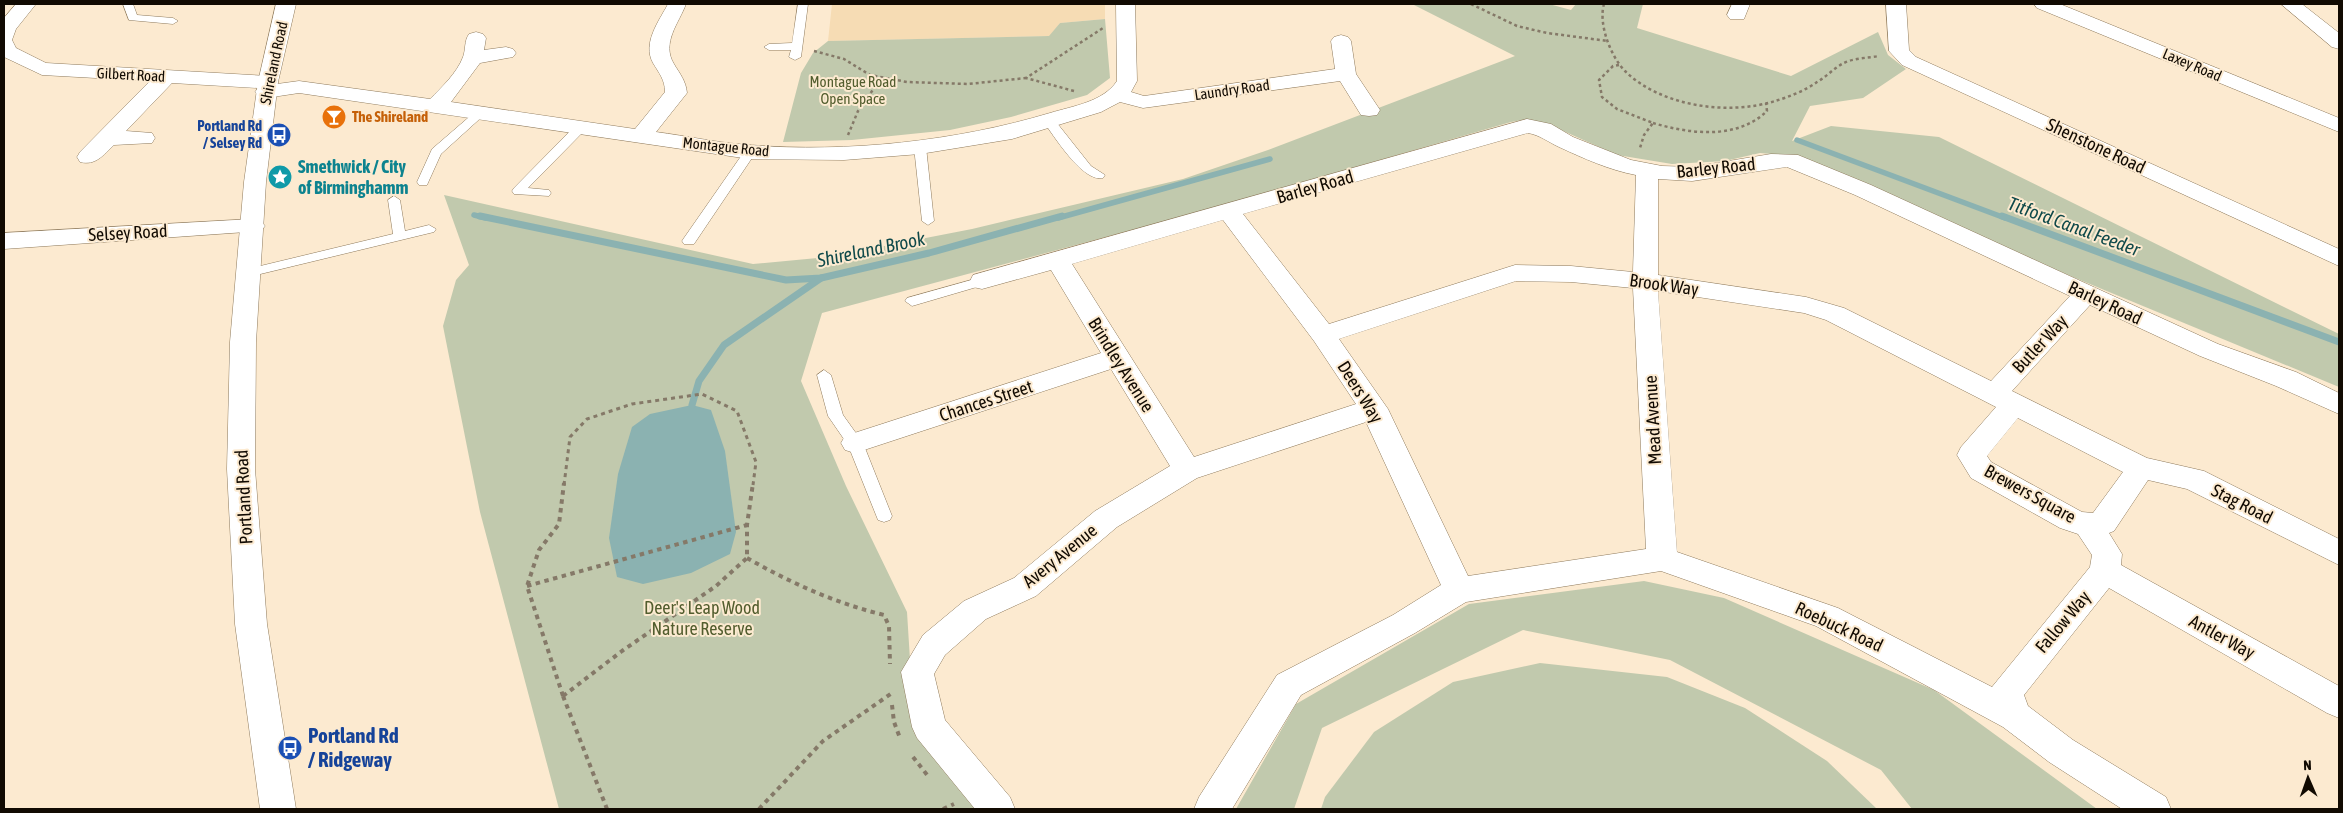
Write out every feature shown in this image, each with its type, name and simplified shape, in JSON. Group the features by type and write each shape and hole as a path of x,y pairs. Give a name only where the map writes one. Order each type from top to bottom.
{"street":[{"path":"4,38 6,28 26,4"},
{"name":"Shireland Road","path":"255,182 267,87 286,4"},
{"path":"641,136 676,94 675,81 662,62 659,46 677,4"},
{"path":"1896,4 1899,51"},
{"name":"Laxey Road","path":"2044,4 2339,126"},
{"path":"2290,4 2339,43"},
{"path":"1113,98 1127,81 1127,7"},
{"path":"1341,41 1346,74 1369,110"},
{"name":"Gilbert Road","path":"4,43 13,64 42,69 166,77 267,87"},
{"path":"435,106 451,90 475,48 506,54"},
{"name":"Shenstone Road","path":"1899,51 1917,64 2339,258"},
{"name":"Laundry Road","path":"1113,98 1143,102 1346,74"},
{"path":"88,158 166,77"},
{"name":"Montague Road","path":"267,87 299,87 750,152 844,152 920,147 1004,134 1049,121 1113,98"},
{"name":"Barley Road","path":"982,281 1526,126 1543,129 1564,142 1625,166 1647,170 1692,174 1733,170 1771,161 1790,160 1863,190 2208,350 2286,379 2339,404"},
{"path":"108,138 144,138"},
{"name":"Mead Avenue","path":"1647,170 1645,282 1662,559"},
{"name":"Portland Road","path":"255,182 243,342 241,469 251,624 278,809"},
{"name":"Deers Way","path":"1229,212 1323,335 1374,409 1459,590"},
{"name":"Selsey Road","path":"4,240 253,226"},
{"name":"Brindley Avenue","path":"1057,260 1116,358 1188,470"},
{"name":"Brook Way","path":"1323,335 1515,274 1571,274 1645,282 1806,305 1835,314 2005,398"},
{"name":"Butler Way","path":"2005,398 2086,294"},
{"name":"Chances Street","path":"855,443 1116,358"},
{"path":"2005,398 2141,468"},
{"name":"Brewers Square","path":"2005,398 1971,455 1981,470 2071,520 2089,526 2102,523 2141,468"},
{"name":"Avery Avenue","path":"997,809 929,727 917,672 934,645 976,610 1026,587 1106,519 1188,470 1374,409"},
{"name":"Stag Road","path":"2141,468 2194,479 2339,553"},
{"path":"2089,526 2107,554 2105,571"},
{"name":"Roebuck Road","path":"1459,590 1662,559 1827,617 2014,716 2061,751 2154,809"},
{"name":"Antler Way","path":"2105,571 2339,703"},
{"name":"Fallow Way","path":"2014,716 2006,692 2105,571"},
{"path":"1212,809 1289,685 1404,624 1459,590"}],"lane":[{"path":"128,4 133,18 173,21"},
{"path":"769,47 796,51 803,4"},
{"path":"423,182 436,152 480,113"},
{"path":"1049,121 1087,169 1099,175"},
{"path":"545,194 518,191 581,127"},
{"path":"920,147 928,221"},
{"path":"689,241 750,152"},
{"path":"394,200 400,236"},
{"path":"248,273 429,230"},
{"path":"912,302 982,281"},
{"path":"824,375 836,416 855,443 884,516"}],"path":[{"path":"1471,4 1518,26 1547,33 1608,41"},
{"path":"1604,4 1602,10 1608,41 1619,65 1635,81 1656,92 1678,100 1723,108 1742,108 1776,101 1816,83 1843,64 1899,51"},
{"path":"1026,78 1071,50 1127,7"},
{"path":"796,51 845,59 857,70 910,82 974,84 1026,78 1113,98"},
{"path":"1619,65 1613,66 1599,80 1602,97 1618,109 1673,129 1711,132 1730,131 1762,118 1767,111 1766,103"},
{"path":"850,129 852,119 858,109 882,77"},
{"path":"1647,170 1644,162 1637,160 1644,135 1653,123"},
{"path":"563,696 622,651 716,586 747,558 747,525 756,462 737,411 702,394 632,404 587,419 570,437 559,524 539,550 527,586 563,696 606,809"},
{"path":"527,586 747,525"},
{"path":"747,558 798,587 842,603 884,615 889,626 890,670"},
{"path":"891,685 894,722 902,740"},
{"path":"759,809 823,741 892,693"},
{"path":"911,754 920,768 934,782"},
{"path":"948,796 955,803"}],"shaded area":[{"path":"832,4 1105,4 1105,19 1060,23 1050,36 828,41"}],"green space":[{"name":"Deer's Leap Wood Nature Reserve","path":"1412,4 1549,4 1571,10 1576,4 1643,4 1637,28 1791,76 1878,32 1888,55 1906,69 1863,98 1810,106 1792,141 1831,126 1939,137 2339,334 2339,387 2068,275 1795,156 1760,153 1725,161 1672,164 1617,155 1561,130 1527,119 1511,122 1218,207 822,313 801,381 846,486 907,612 913,708 960,786 988,809 559,809 480,512 443,326 456,280 469,265 444,195 753,264 828,257 972,229 1183,179 1268,150 1515,56"},
{"name":"Montague Road Open Space","path":"1105,19 1110,78 1087,95 1011,117 950,130 852,140 783,142 801,73 813,53 828,41 1049,36 1060,23"},
{"path":"1644,581 1724,598 1934,690 2097,809 1912,809 1881,770 1670,660 1523,630 1322,728 1294,809 1236,809 1296,704 1469,604"},
{"path":"1540,663 1667,677 1745,708 1827,761 1877,809 1321,809 1325,797 1374,732 1453,682"}],"water":[{"path":"692,405 711,410 725,451 736,532 730,554 691,573 643,584 617,577 609,538 618,474 632,427 650,414"}],"waterway":[{"name":"Titford Canal Feeder","path":"1797,140 2005,218"},
{"name":"Shireland Brook","path":"1058,218 1270,159"},
{"name":"Shireland Brook","path":"474,215 486,218"},
{"name":"Shireland Brook","path":"480,216 786,280 821,278"},
{"name":"Shireland Brook","path":"821,278 929,253 1062,216"},
{"name":"Titford Canal Feeder","path":"2002,216 2339,342"},
{"path":"692,405 699,381 724,345 821,278"}],"place":[{"name":"The Shireland","path":"334,117"},
{"name":"Portland Rd / Selsey Rd","path":"279,135"},
{"name":"Smethwick / City of Birminghamm","path":"280,177"},
{"name":"Portland Rd / Ridgeway","path":"290,748"}]}
